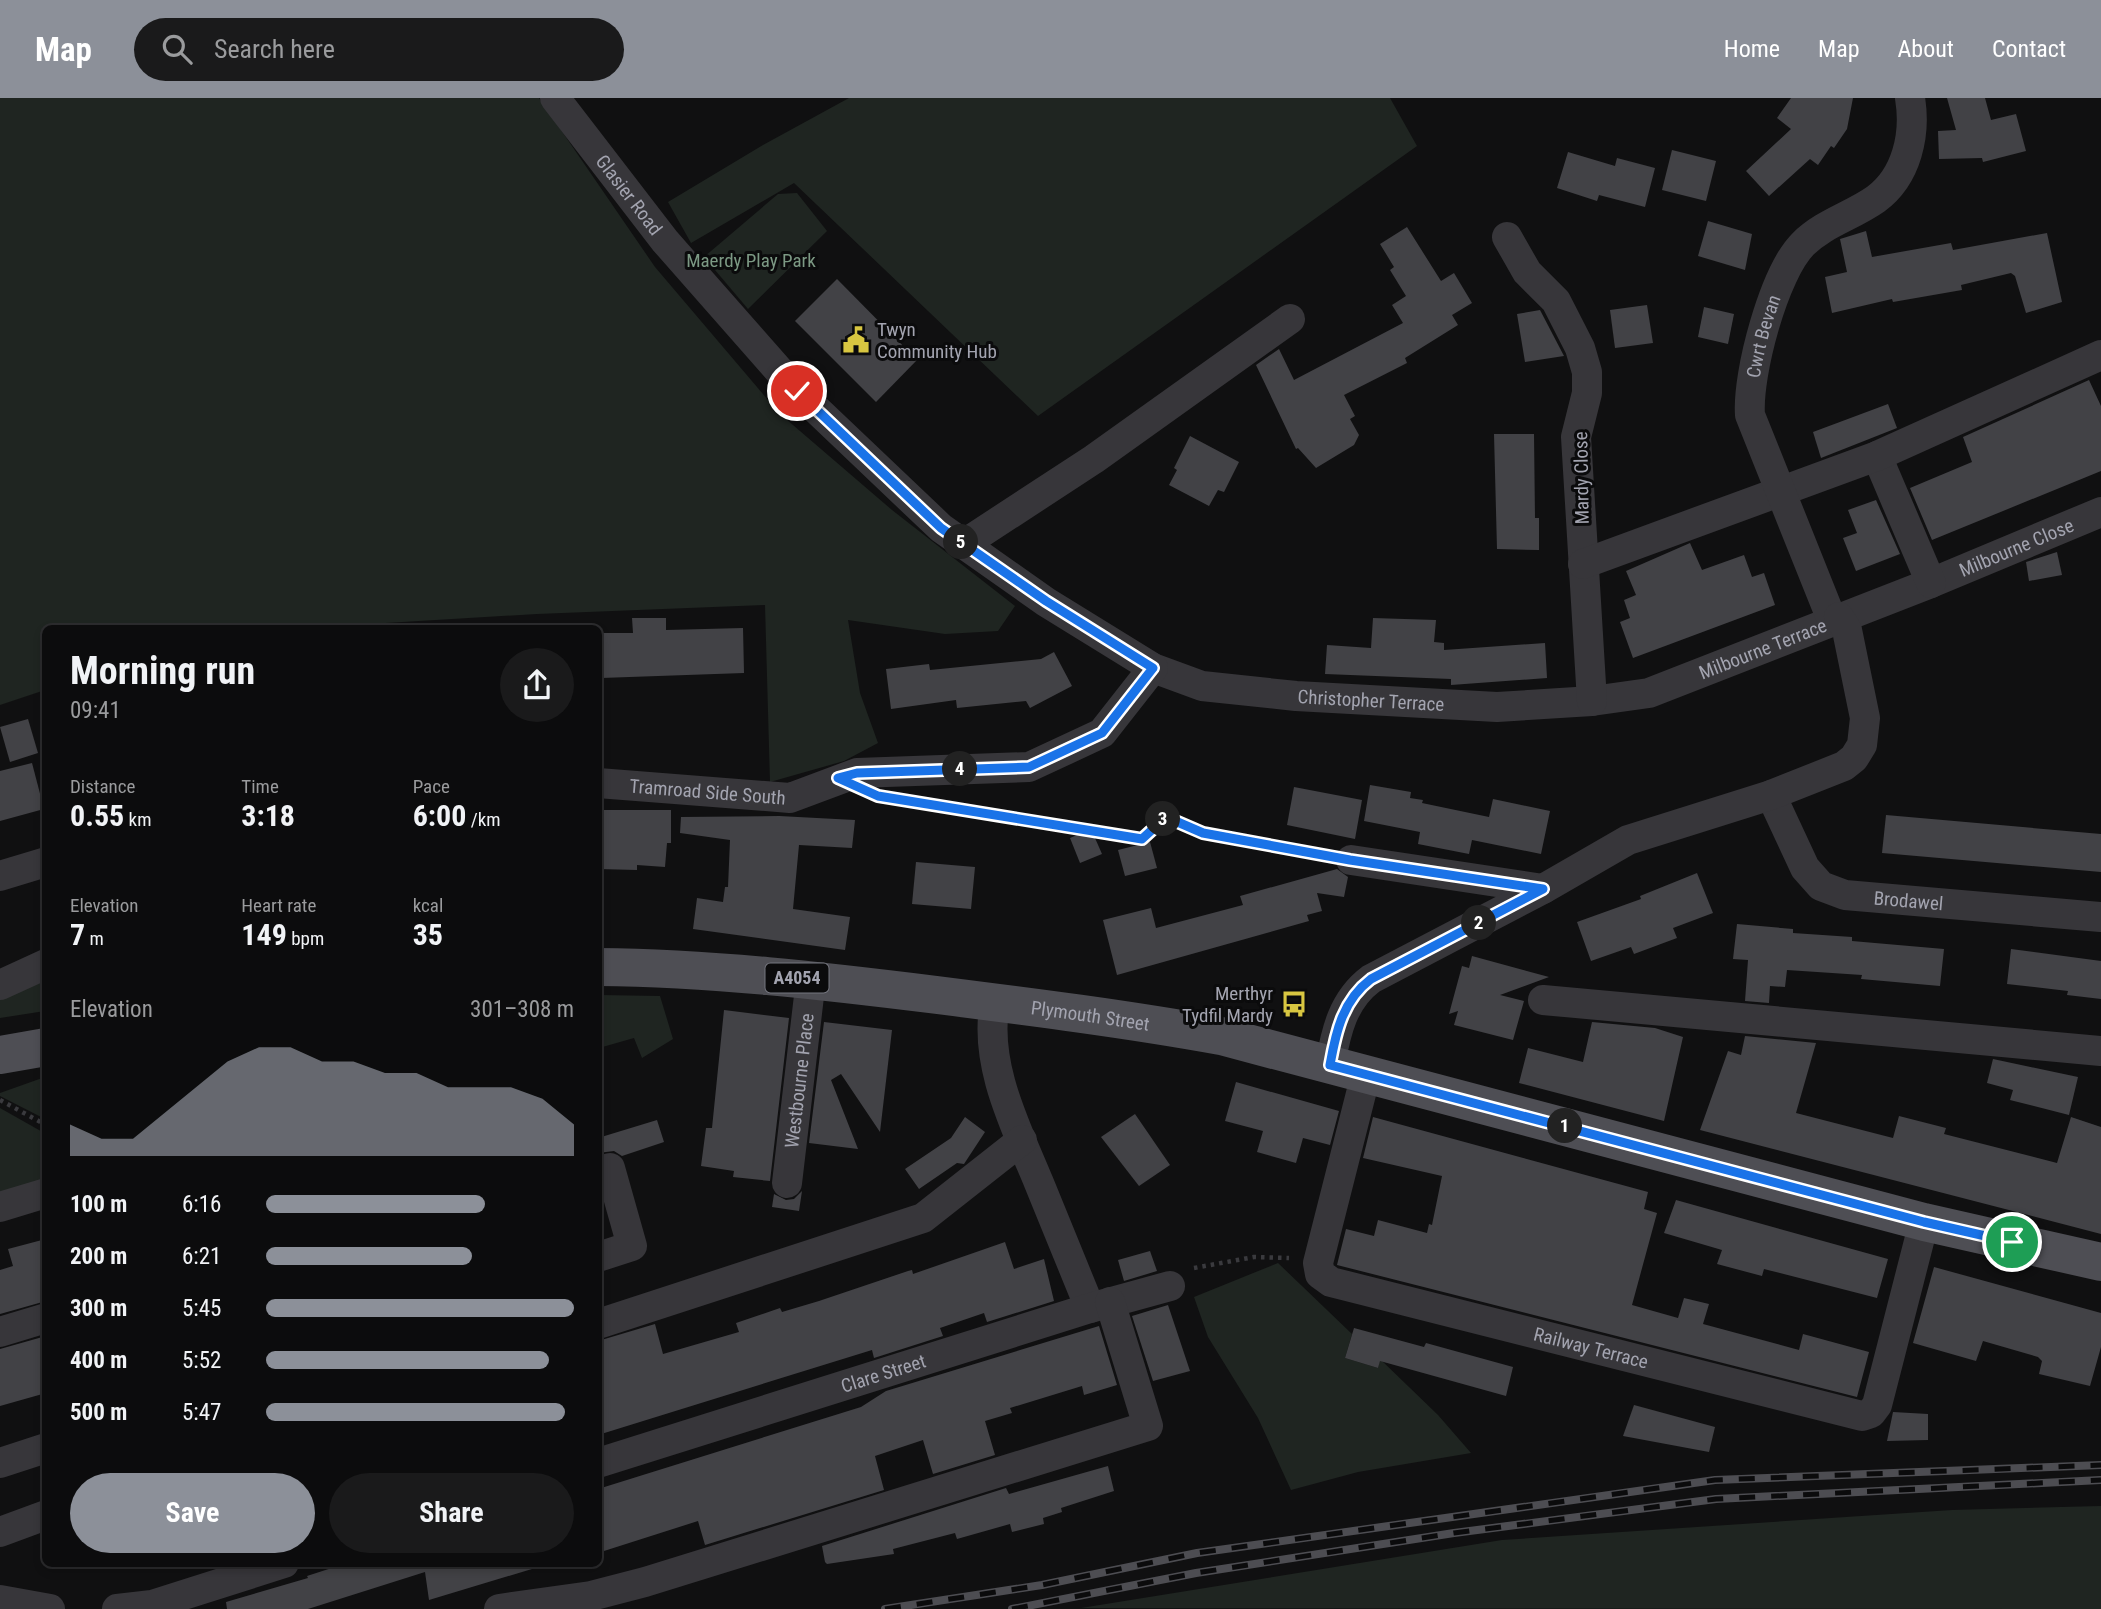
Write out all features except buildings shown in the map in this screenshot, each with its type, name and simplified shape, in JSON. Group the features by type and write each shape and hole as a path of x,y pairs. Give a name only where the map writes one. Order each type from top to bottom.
{"main road":[{"name":"Plymouth Street","path":"602,967 690,968 811,979 995,1002 1221,1036 1924,1222 2101,1262"},
{"path":"0,1055 42,1047"}],"street":[{"name":"Glasier Road","path":"555,98 665,241 797,391 941,528 1046,601 1153,668"},
{"name":"Cwrt Bevan","path":"1348,1069 1347,1004 1356,990 1371,979 1543,889 1628,840 1771,794 1844,766 1854,758 1862,745 1865,719 1847,630 1835,619 1780,491 1750,415 1748,394 1760,340 1791,260 1816,231 1877,198 1897,178 1907,155 1914,120 1910,98"},
{"name":"Mardy Close","path":"1507,237 1527,272 1556,301 1580,348 1587,372 1587,393 1576,437 1592,701"},
{"path":"964,544 1094,459 1290,319"},
{"path":"1583,564 1877,456 2101,355"},
{"path":"1877,456 1931,583"},
{"name":"Milbourne Close","path":"1931,583 2101,512"},
{"name":"Milbourne Terrace","path":"1592,701 1649,693 1931,583"},
{"name":"Christopher Terrace","path":"1153,668 1202,686 1296,696 1497,707 1592,701"},
{"name":"Tramroad Side South","path":"602,783 790,798 857,773 1029,767 1102,733 1153,668"},
{"name":"Brodawel","path":"1771,794 1805,868 1821,886 1845,895 2101,917"},
{"path":"1350,860 1543,889"},
{"path":"0,876 42,863"},
{"path":"0,985 42,966"},
{"name":"Westbourne Place","path":"787,1183 811,979"},
{"path":"1543,1000 2101,1051"},
{"path":"499,1609 591,1596 645,1582 1148,1426 1100,1305 1022,1140 995,1057 992,1025 995,1002"},
{"path":"1318,1264 1348,1069"},
{"path":"602,1323 923,1218 1022,1140"},
{"path":"602,1170 610,1168 632,1246 602,1256"},
{"path":"0,1207 42,1194"},
{"name":"Railway Terrace","path":"1318,1264 1320,1274 1331,1282 1862,1416 1871,1413 1877,1405 1924,1222"},
{"name":"Clare Street","path":"602,1462 1100,1305 1170,1286"},
{"path":"0,1332 42,1319"},
{"path":"0,1463 42,1449"},
{"path":"0,1532 42,1516"},
{"path":"117,1609 171,1604 273,1567"},
{"path":"0,1600 50,1609"}],"path":[{"path":"913,803 1142,839 1166,817 1203,833 1350,860"},
{"path":"0,1100 42,1123"},
{"path":"1170,1286 1192,1268 1215,1262 1285,1257 1318,1264"}],"green space":[{"path":"0,98 539,98 655,267 779,413 892,510 1015,606 998,631 945,634 848,620 860,693 878,743 844,761 770,782 765,605 353,625 42,625 42,691 0,705"},
{"path":"849,98 1390,98 1417,146 1038,416 794,183 691,243 668,202"},
{"name":"Maerdy Play Park","path":"797,193 827,231 748,309 704,257 778,194"},
{"path":"42,978 42,1011 0,1018 0,996"},
{"path":"602,995 660,996 673,1039 642,1058 634,1038 602,1047"},
{"path":"42,1078 42,1117 0,1096 0,1093"},
{"path":"0,1108 42,1132 42,1185 0,1197"},
{"path":"1278,1263 1352,1334 1345,1358 1378,1368 1380,1359 1438,1415 1471,1453 1358,1472 1291,1490 1258,1418 1208,1337 1194,1297"},
{"path":"2101,1506 2101,1609 1081,1608 1502,1540 1952,1510"}],"railway":[{"path":"885,1609 1042,1585 1197,1553 1715,1480 2101,1465"},
{"path":"1012,1609 1196,1573 1454,1533 1716,1499 2101,1480"}],"place":[{"name":"Twyn Community Hub","path":"856,340"},
{"name":"Merthyr Tydfil Mardy","path":"1294,1004"}],"route":[{"path":"797,391 941,528 1046,601 1153,668 1102,733 1029,767 857,773 838,778 878,796 948,810 1142,839 1166,817 1203,833 1350,860 1543,889 1371,979 1356,990 1347,1004 1330,1065 1924,1222 2012,1242"}]}
